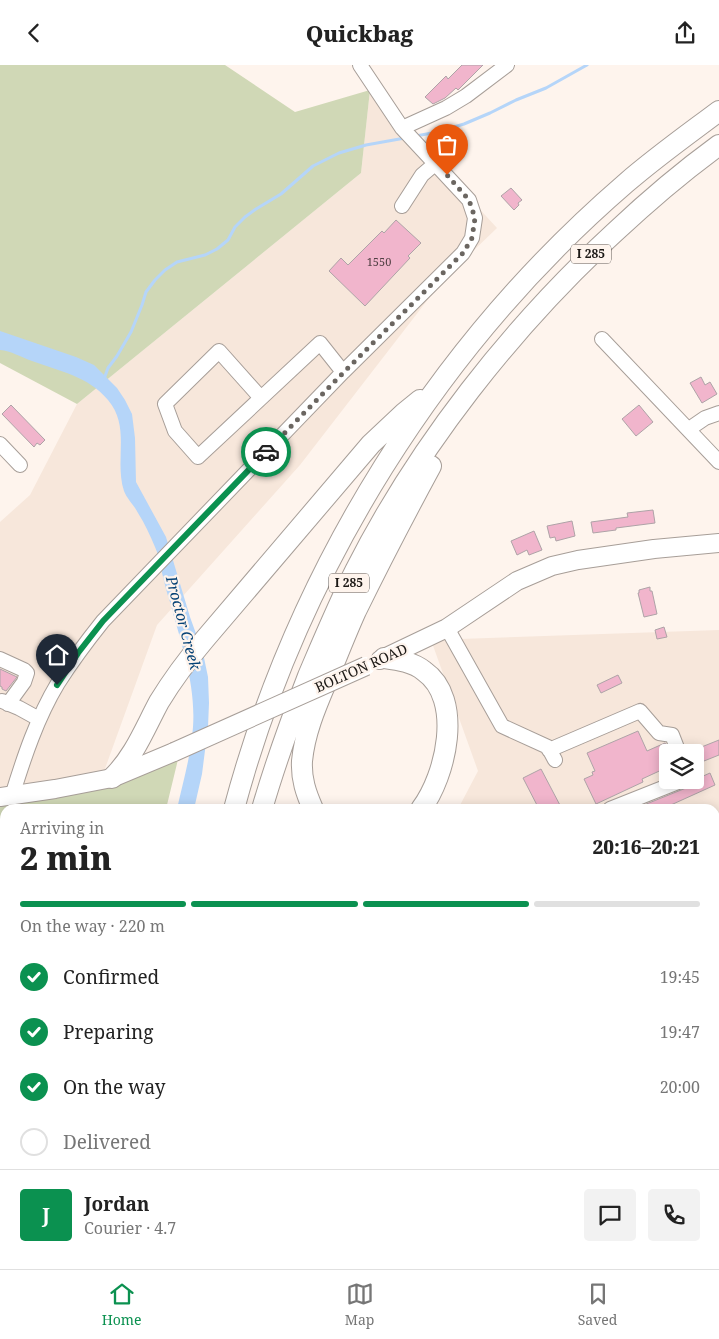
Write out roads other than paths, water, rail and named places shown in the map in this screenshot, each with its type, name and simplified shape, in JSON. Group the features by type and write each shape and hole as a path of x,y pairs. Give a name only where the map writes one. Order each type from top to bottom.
{"highway":[{"name":"I 285","path":"236,804 258,729 274,686 290,645 330,560 376,478 441,383 485,327 571,234 654,159 719,111"},
{"name":"I 285","path":"263,804 293,714 356,570 406,483 456,408 526,322 575,269 664,188 719,145"},
{"path":"311,804 302,776 302,760 312,717 355,613 402,520 479,379"},
{"path":"112,778 130,756 179,671 221,619 371,444 404,413 441,383"},
{"path":"384,658 409,663 426,672 438,686 445,705 447,727 445,753 434,789 424,804"}],"main road":[{"name":"BOLTON ROAD","path":"6,797 112,778 174,752 384,658 446,628 517,581 552,566 578,560 654,549 719,543"}],"street":[{"path":"6,797 39,719 57,685 78,653 103,621 343,373 463,253 472,238 475,218 469,200 402,128 360,65"},
{"path":"402,128 446,108 507,65"},
{"path":"402,207 422,175 436,163"},
{"path":"602,339 719,462"},
{"path":"260,398 220,351 165,403 175,431 198,457 320,343 343,373"},
{"path":"689,429 705,418 719,413"},
{"path":"0,445 20,465"},
{"path":"446,628 502,727 548,747 552,755 640,711 659,733 672,735 676,744"},
{"path":"0,659 27,673 24,682 4,702 39,719"},
{"path":"623,804 660,789"}],"water":[{"name":"Proctor Creek","path":"0,331 94,365 117,388 132,414 135,438 136,482 166,537 203,653 208,677 208,727 202,774 195,804 178,804 187,768 193,727 190,679 157,552 143,521 124,491 121,479 121,432 115,410 100,392 82,380 63,371 0,350"}],"waterway":[{"path":"416,136 464,124 546,88 587,65"},
{"path":"104,379 108,368 131,332 146,292 165,270 177,262 205,255 217,249 228,240 235,227 245,217 281,194 313,166 339,153 366,145 405,138"}]}
